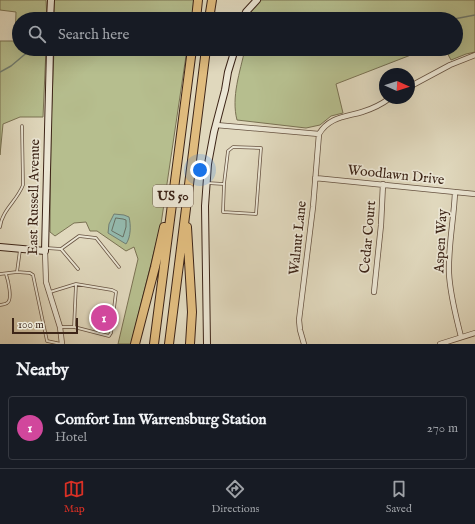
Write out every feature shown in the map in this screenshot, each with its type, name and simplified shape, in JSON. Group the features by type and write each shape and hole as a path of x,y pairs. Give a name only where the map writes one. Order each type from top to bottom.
{"highway":[{"path":"197,12 198,0"},
{"path":"210,12 212,0"},
{"name":"US 50","path":"154,344 191,56"},
{"name":"US 50","path":"168,344 205,56"},
{"path":"135,344 155,267 174,182"},
{"path":"186,207 192,312 190,344"}],"street":[{"path":"50,12 51,0"},
{"path":"246,12 257,0"},
{"path":"415,84 450,65 475,55"},
{"name":"East Russell Avenue","path":"50,56 45,274 60,326 61,344"},
{"path":"207,344 206,183 209,154 233,56"},
{"path":"216,125 319,134 322,128 331,121 342,116 367,110 379,104"},
{"name":"Walnut Lane","path":"304,344 299,320 319,134"},
{"name":"Woodlawn Drive","path":"315,178 475,194"},
{"name":"Cedar Court","path":"374,292 381,225 383,184"},
{"name":"Aspen Way","path":"455,192 449,256 449,274 453,304 461,337"},
{"path":"0,247 45,250"},
{"path":"440,344 475,333"}],"lane":[{"path":"0,227 2,215 20,192 23,185 22,126"},
{"path":"233,148 261,148 256,214 224,212 224,184 228,151 233,148"},
{"path":"206,183 224,184"},
{"path":"45,250 61,249 79,236 96,238 120,267"},
{"path":"17,272 20,249"},
{"path":"61,249 78,269"},
{"path":"0,274 17,272 30,273 33,275 46,341 61,344"},
{"path":"0,305 7,304 9,300 10,294 6,274"},
{"path":"49,292 76,284 116,292 111,332 108,336 74,327 60,326"},
{"path":"74,327 76,284"}],"green space":[{"path":"0,0 46,0 47,12 16,12 0,10"},
{"path":"54,0 194,0 193,12 54,12"},
{"path":"258,0 475,0 475,52 463,55 463,12 249,12"},
{"path":"0,41 12,41 12,56 46,56 43,117 20,117 3,124 0,155"},
{"path":"54,56 186,56 161,224 131,344 118,344 138,259 134,247 126,251 97,231 90,231 86,222 74,223 55,236 50,232 51,125"},
{"path":"243,56 408,56 336,84 343,113 331,116 320,125 306,128 237,120 235,102"},
{"path":"449,56 461,56 451,60"}],"water":[{"path":"114,214 129,217 130,231 126,244 108,233 109,224"}],"waterway":[{"path":"463,17 475,15"},
{"path":"0,72 11,66 23,56"}],"place":[{"name":"Comfort Inn Warrensburg Station","path":"104,318"}]}
